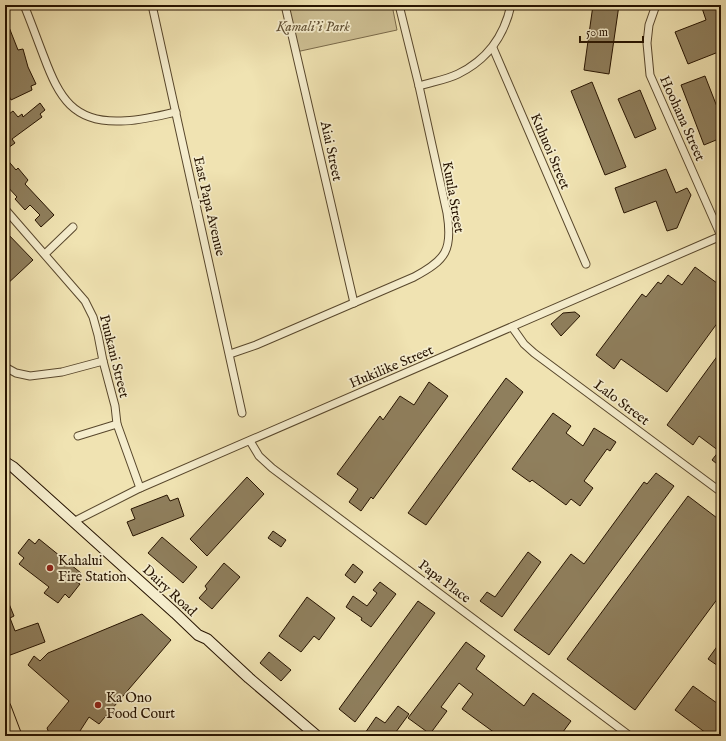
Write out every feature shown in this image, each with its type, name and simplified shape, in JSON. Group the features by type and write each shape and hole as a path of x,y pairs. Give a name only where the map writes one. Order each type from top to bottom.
{"main road":[{"name":"Dairy Road","path":"5,462 13,467 169,607 198,635 207,639 249,678 317,736"},
{"path":"5,707 16,736"}],"street":[{"path":"24,5 53,80 60,93 74,108 81,113 96,119 120,121 138,120 176,112"},
{"name":"East Papa Avenue","path":"152,5 242,413"},
{"name":"Aiai Street","path":"285,5 354,303"},
{"name":"Kuula Street","path":"230,354 256,345 414,277 438,262 444,254 449,242 449,230 446,213 419,86 399,5"},
{"path":"419,86 457,74 481,59 492,48 508,18 510,5"},
{"name":"Hoohana Street","path":"656,5 649,25 647,42 650,75 721,236"},
{"name":"Kuhuoi Street","path":"492,48 586,264"},
{"name":"Puukani Street","path":"5,209 85,301 93,317 115,406 117,424 140,488"},
{"path":"45,254 73,227"},
{"name":"Hukilike Street","path":"73,522 140,488 721,236"},
{"name":"Lalo Street","path":"512,327 524,344 534,353 721,492"},
{"path":"5,368 16,373 30,376 62,372 103,361"},
{"path":"78,436 117,424"},
{"name":"Papa Place","path":"250,441 259,456 272,468 630,736"}],"green space":[{"name":"Kamali'i Park","path":"285,5 392,5 397,30 296,52"}],"building":[{"path":"593,5 619,5 609,74 584,70"},
{"path":"701,5 721,5 721,51 688,64 675,32 706,20"},
{"path":"5,17 18,50 23,49 28,67 36,84 31,86 32,90 11,100 5,88"},
{"path":"705,76 721,117 721,138 704,145 681,85"},
{"path":"592,82 626,167 605,175 571,91"},
{"path":"640,90 656,129 635,138 618,99"},
{"path":"40,103 45,110 40,114 42,117 12,139 15,143 5,150 5,117 13,111 18,117 22,114 23,117"},
{"path":"5,157 16,170 18,168 28,180 25,184 54,215 41,227 35,220 40,215 30,205 25,210 15,199 17,197 5,184"},
{"path":"666,169 676,193 687,188 691,195 677,228 667,231 656,201 624,213 615,188"},
{"path":"5,231 33,260 5,286"},
{"path":"695,267 721,286 721,318 667,392 621,359 614,369 596,355 642,294 646,297 658,282 661,284 668,275 682,285"},
{"path":"575,312 580,316 561,336 551,324 563,313"},
{"path":"721,351 721,467 712,460 719,451 699,436 693,445 667,425"},
{"path":"506,378 523,392 426,525 408,513"},
{"path":"429,382 448,396 373,499 371,497 361,511 349,502 358,489 337,474 380,416 383,420 400,396 414,405"},
{"path":"553,413 571,426 566,433 583,446 594,428 616,442 610,451 607,449 584,481 593,488 580,506 571,499 566,505 532,480 530,482 512,469"},
{"path":"656,473 674,486 549,655 514,630 571,554 584,564 644,482 647,484"},
{"path":"247,477 264,494 207,556 190,539"},
{"path":"167,495 170,501 178,498 184,516 133,536 127,522 135,519 131,509"},
{"path":"688,496 721,521 721,594 635,710 567,659"},
{"path":"273,531 286,540 281,547 268,538"},
{"path":"162,537 197,567 183,583 148,553"},
{"name":"Kahalui Fire Station","path":"29,539 35,544 39,539 81,573 75,581 80,584 69,598 65,594 58,603 44,593 49,587 19,564 24,558 18,553"},
{"path":"528,552 541,562 502,617 480,601 487,592 495,597"},
{"path":"224,563 240,577 212,609 199,598 207,589 205,586"},
{"path":"353,564 363,572 355,583 345,575"},
{"path":"380,582 396,594 371,627 361,620 362,618 346,607 353,596 367,606 377,593 373,590"},
{"path":"5,594 14,616 10,618 15,631 38,623 45,642 5,657"},
{"path":"307,597 335,618 319,640 314,636 301,652 279,636"},
{"path":"418,601 435,613 355,722 339,709"},
{"path":"142,614 171,640 99,724 89,717 80,731 82,736 50,736 47,728 69,701 28,665 34,656 40,661 48,653"},
{"path":"721,641 721,668 708,659"},
{"path":"466,642 485,656 476,669 524,706 533,693 571,721 560,736 499,736 462,709 473,694 459,683 441,707 447,711 430,734 408,718"},
{"path":"269,652 291,670 281,681 260,663"},
{"path":"693,686 721,706 721,727 714,736 710,736 675,710"},
{"path":"398,706 409,714 393,736 363,736 376,717 385,723"}],"place":[{"name":"Kahalui Fire Station","path":"50,568"},
{"name":"Ka Ono Food Court","path":"98,705"}]}
